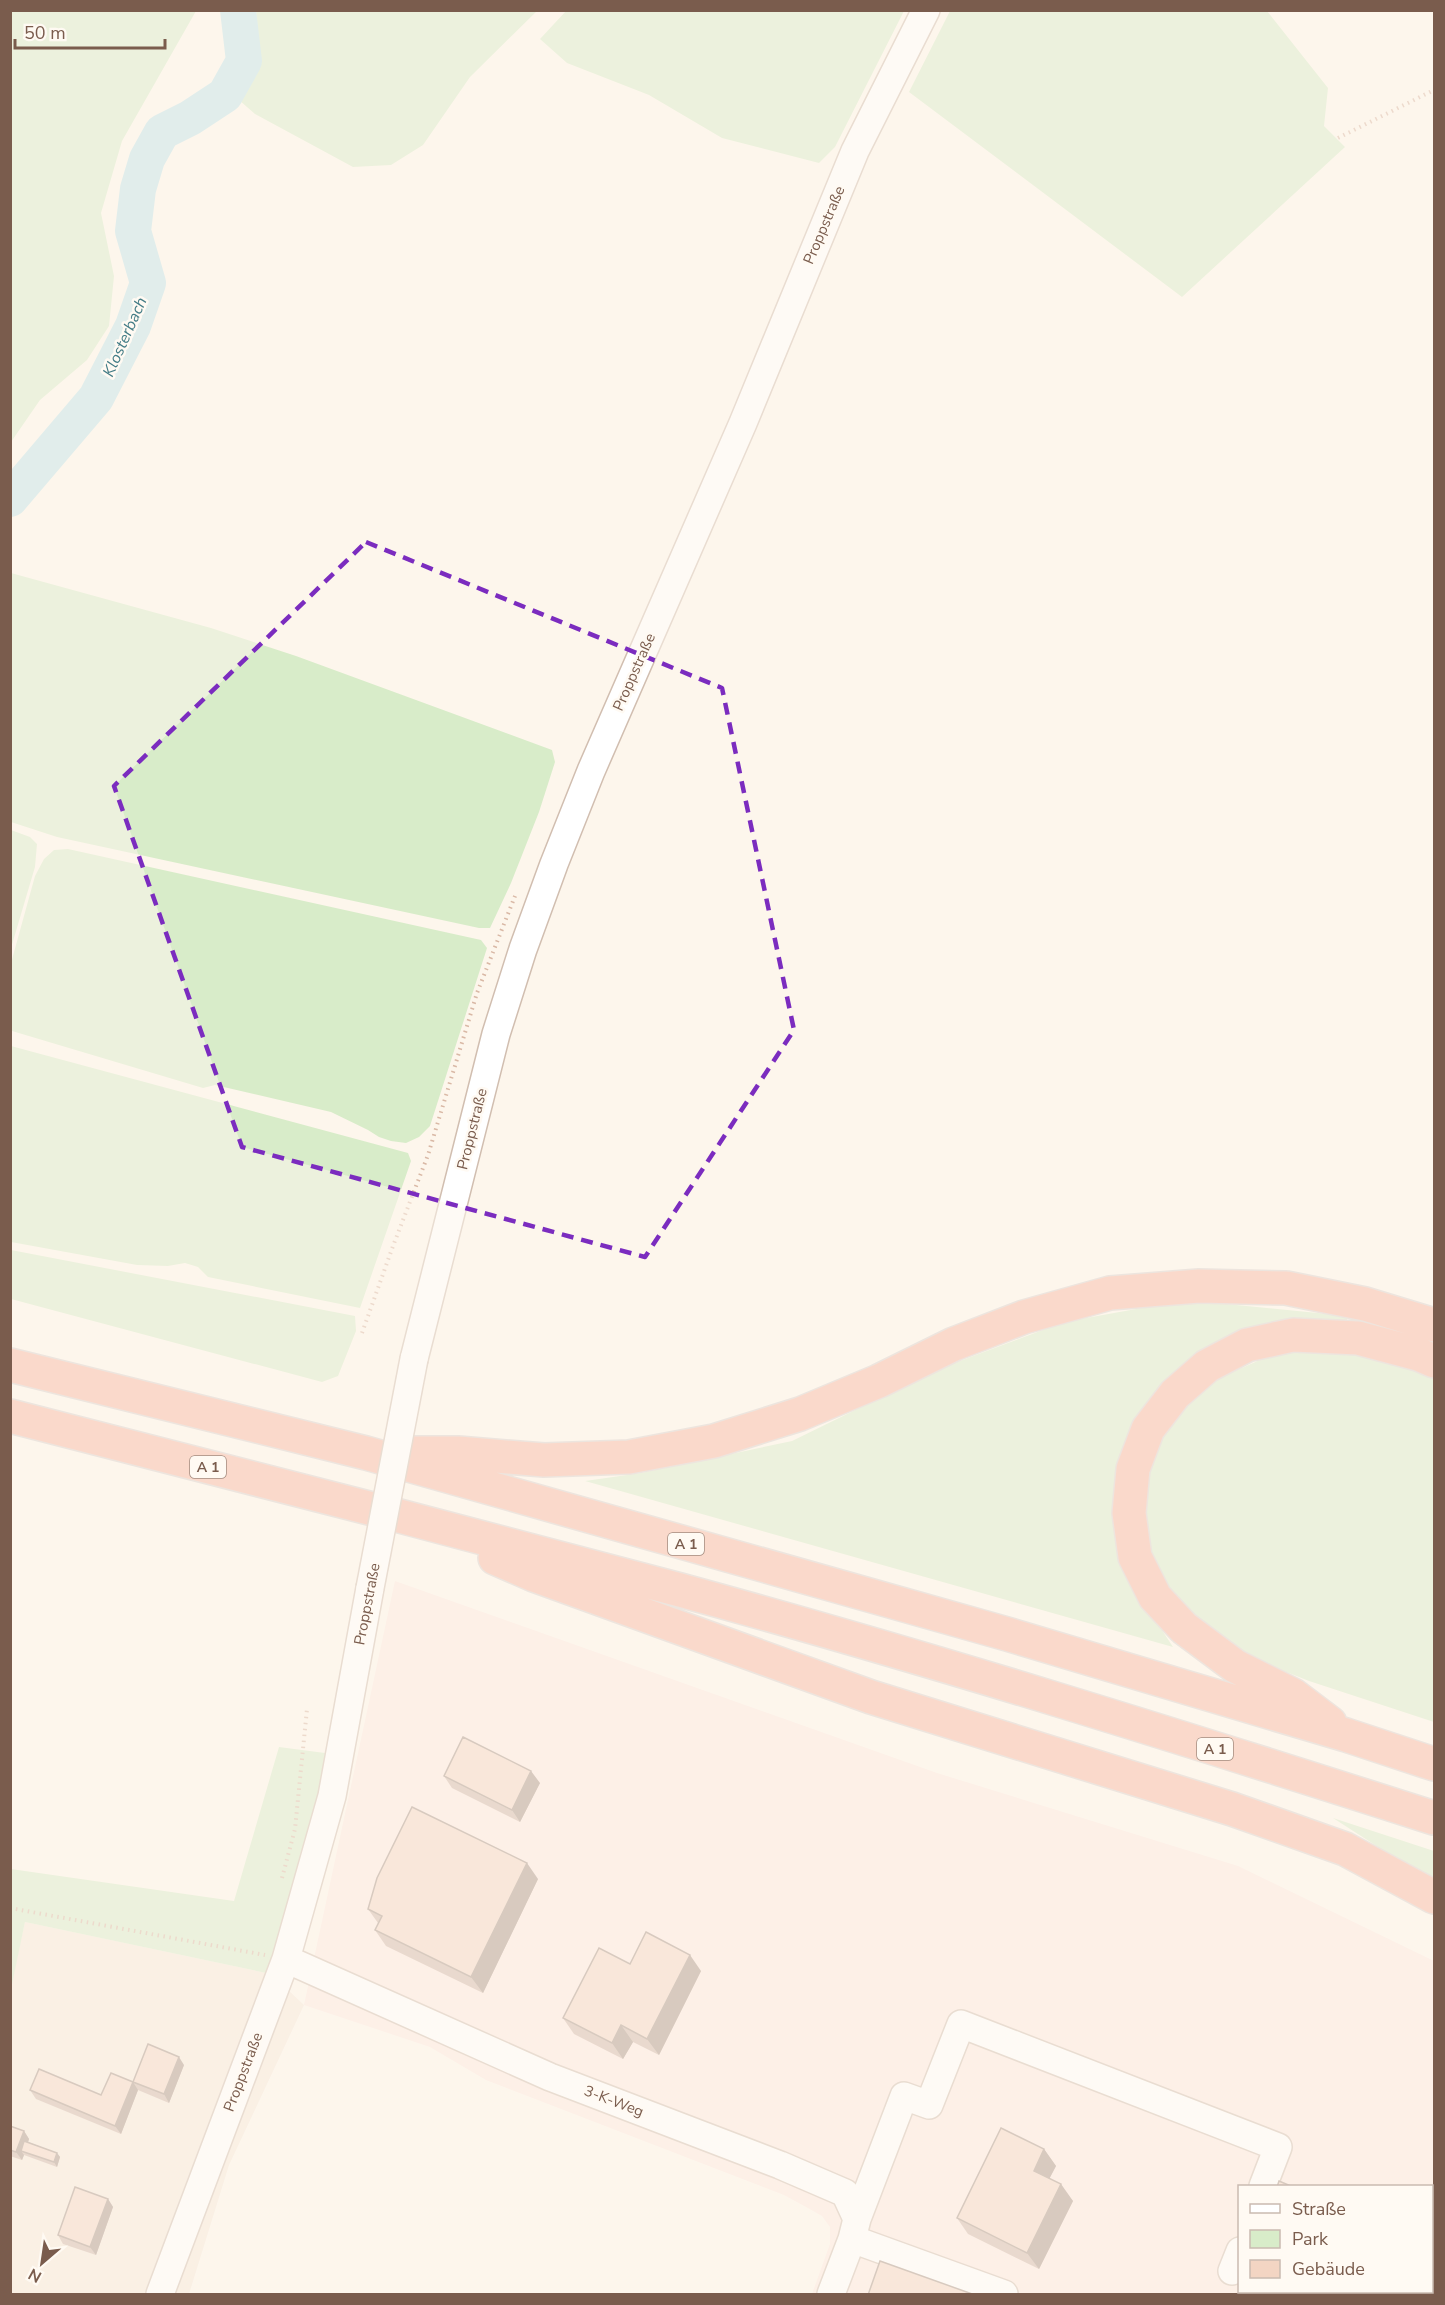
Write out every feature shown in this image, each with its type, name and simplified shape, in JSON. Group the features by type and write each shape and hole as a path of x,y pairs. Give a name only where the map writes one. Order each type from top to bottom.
{"highway":[{"path":"366,1453 458,1453 544,1460 629,1457 714,1441 800,1414 879,1381 954,1344 1024,1317 1110,1293 1199,1286 1286,1288 1365,1304 1434,1325"},
{"path":"1346,1735 1293,1695 1235,1666 1184,1628 1155,1597 1135,1557 1129,1512 1133,1469 1148,1429 1175,1394 1207,1366 1247,1345 1293,1335 1358,1338 1418,1354 1434,1361"},
{"name":"A 1","path":"10,1365 366,1453 1007,1634 1346,1735 1434,1764"},
{"name":"A 1","path":"10,1416 406,1517 683,1591 995,1681 1434,1818"},
{"path":"406,1517 534,1575 860,1693 1232,1809 1345,1849 1434,1897"}],"street":[{"name":"Proppstraße","path":"160,2295 272,1952 332,1796 414,1359 496,1034 554,864 596,760 743,423 855,151 926,10"},
{"name":"3-K-Weg","path":"272,1952 550,2077 780,2165 845,2193 854,2229"},
{"path":"831,2295 904,2096 929,2104 961,2024 1278,2147 1264,2185"},
{"path":"854,2229 1005,2295"}],"path":[{"path":"1338,138 1434,90"},
{"path":"280,1886 295,1829 307,1709"},
{"path":"10,1908 272,1952"}],"highlighted area":[{"path":"366,542 722,688 794,1030 645,1257 242,1147 114,786"}],"shaded area":[{"path":"395,1581 937,1773 1238,1866 1434,1961 1434,2294 812,2294 830,2244 830,2227 822,2216 784,2195 486,2080 430,2047 304,2005"},
{"path":"25,1922 271,1974 304,2005 229,2165 189,2294 11,2294 10,1989"}],"green space":[{"path":"11,10 196,11 122,141 101,213 114,276 109,326 87,360 40,400 11,442"},
{"path":"256,10 537,11 470,77 423,145 391,165 353,167 255,114 239,100 259,43"},
{"path":"566,11 904,11 835,147 819,163 722,138 649,95 567,63 540,39"},
{"path":"950,11 1267,11 1328,88 1324,126 1345,147 1182,297 909,92"},
{"path":"11,573 211,628 296,656 552,750 555,762 539,812 511,883 490,928 479,928 57,837 11,822"},
{"path":"11,830 30,837 37,844 35,867 11,948"},
{"path":"68,849 481,940 487,948 430,1126 419,1137 406,1143 391,1141 331,1112 215,1085 203,1088 12,1031 10,1029 11,963 35,876 44,859 54,850"},
{"path":"11,1046 408,1153 411,1161 360,1308 208,1277 198,1267 185,1263 168,1266 137,1265 11,1242"},
{"path":"11,1250 355,1316 356,1331 338,1376 322,1382 11,1299"},
{"path":"1186,1300 1348,1316 1344,1330 1283,1327 1142,1414 1113,1494 1124,1572 1173,1647 585,1481 641,1473 792,1441 941,1368 1064,1322"},
{"path":"1284,1349 1378,1355 1434,1377 1434,1722 1309,1681 1241,1654 1195,1625 1156,1574 1140,1504 1162,1428 1206,1384"},
{"path":"279,1747 325,1753 318,1799 271,1974 25,1922 11,1989 11,1869 234,1901"},
{"path":"1333,1818 1434,1851 1434,1883"}],"building":[{"path":"463,1737 531,1771 512,1810 444,1776"},
{"path":"412,1807 527,1863 471,1977 375,1930 382,1916 368,1909 377,1878"},
{"path":"646,1932 690,1955 647,2039 621,2025 612,2043 563,2018 599,1948 630,1964"},
{"path":"148,2044 179,2057 164,2094 133,2082"},
{"path":"39,2069 101,2095 111,2073 133,2082 115,2126 30,2090"},
{"path":"10,2126 24,2131 16,2152 10,2150"},
{"path":"1001,2128 1044,2149 1034,2171 1061,2184 1027,2253 957,2218"},
{"path":"24,2141 57,2153 54,2162 21,2151"},
{"path":"75,2187 108,2199 90,2247 58,2235"},
{"path":"880,2261 975,2295 868,2295"},
{"path":"1271,2293 1320,2293 1319,2295"}],"waterway":[{"name":"Klosterbach","path":"10,499 96,398 133,326 148,283 133,231 138,189 147,159 162,132 190,118 225,95 244,61 238,10"}]}
